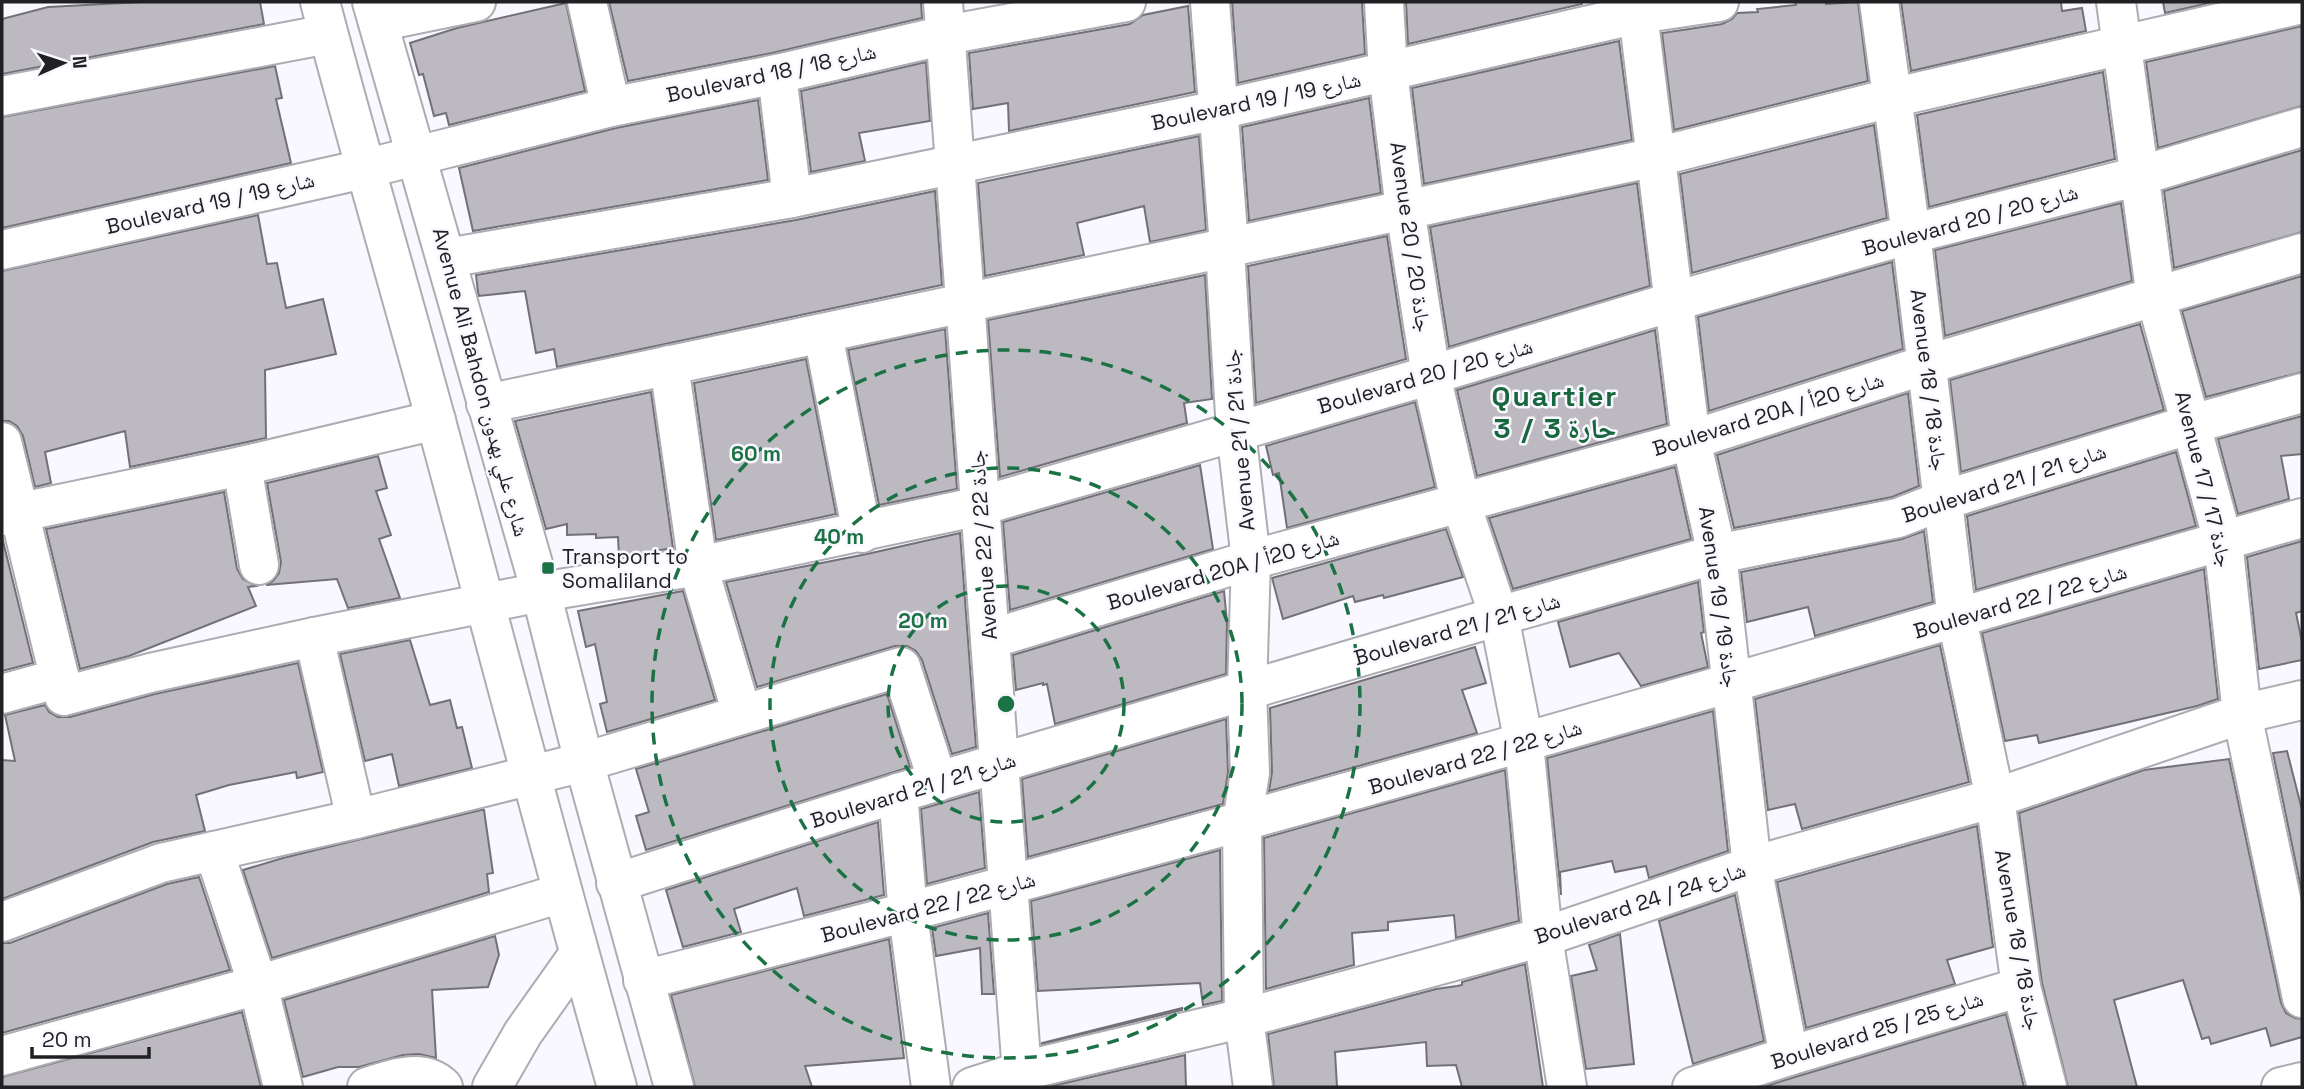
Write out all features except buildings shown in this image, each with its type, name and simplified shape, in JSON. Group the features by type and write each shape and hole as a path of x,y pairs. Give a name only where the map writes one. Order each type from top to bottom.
{"street":[{"path":"375,12 476,2"},
{"path":"587,2 611,107"},
{"name":"Boulevard 18 / شارع 18","path":"417,154 611,107 777,74 945,18 1126,2"},
{"name":"Avenue 21 / جادة 21","path":"1210,2 1228,233 1225,249 1236,430 1251,560 1247,690 1250,773 1242,822 1244,1018 1253,1087"},
{"name":"Avenue 20 / جادة 20","path":"1384,2 1388,72 1405,209 1431,375 1461,504 1499,616 1524,743 1543,936 1567,1087"},
{"name":"Boulevard 19 / شارع 19","path":"447,258 792,198 1218,110 1638,14 1718,2"},
{"name":"Avenue 18 / جادة 18","path":"1879,2 1911,234 1957,619 1995,798 2021,987 2047,1087"},
{"name":"Avenue 17 / جادة 17","path":"2116,2 2156,298 2223,541 2242,714 2302,998"},
{"path":"486,404 1656,157 1891,98 2302,4"},
{"name":"Avenue Ali Bahdon شارع علي بهدون","path":"375,12 541,593 616,883 674,1087"},
{"name":"Avenue 19 / جادة 19","path":"1638,14 1691,440 1717,554 1752,866 1789,1056"},
{"path":"2,96 324,18 617,1087"},
{"name":"Avenue 22 / جادة 22","path":"945,18 1022,1079"},
{"path":"777,74 792,198"},
{"name":"Boulevard 20 / شارع 20","path":"60,678 64,696 150,673 314,637 698,566 980,506 1675,301 1911,234 2139,176 2302,127"},
{"name":"Boulevard 19 / شارع 19","path":"2,250 364,169 417,154"},
{"name":"Boulevard 20A / شارع 20أ","path":"990,639 1251,560 1691,440 1926,365 2302,253"},
{"path":"823,334 862,533"},
{"path":"669,365 698,566 743,714"},
{"name":"Boulevard 21 / شارع 21","path":"616,883 898,793 1499,616 1717,554 1898,517 1944,500 2302,393"},
{"path":"10,513 242,466 436,420"},
{"path":"2,442 10,513 60,678 2,694"},
{"path":"242,466 259,565"},
{"name":"Boulevard 22 / شارع 22","path":"643,980 908,914 1242,822 2302,518"},
{"path":"314,637 356,819"},
{"path":"2,922 161,863 356,819 584,762 901,667 938,782"},
{"name":"Boulevard 24 / شارع 24","path":"972,1087 1022,1079 1543,936 1752,866 1995,798 2242,714 2302,700"},
{"path":"898,793 908,914 931,1087"},
{"path":"214,851 258,985 283,1087"},
{"path":"2,1056 258,985 562,893"},
{"path":"492,1087 523,1033 579,954"},
{"name":"Boulevard 25 / شارع 25","path":"1692,1087 2021,987"},
{"path":"367,1087 408,1077 425,1076 443,1087"},
{"path":"2281,1087 2302,1082"}],"place":[{"name":"Transport to Somaliland","path":"548,568"}],"district":[{"name":"Quartier 3 / حارة 3","path":"1555,412"}]}
